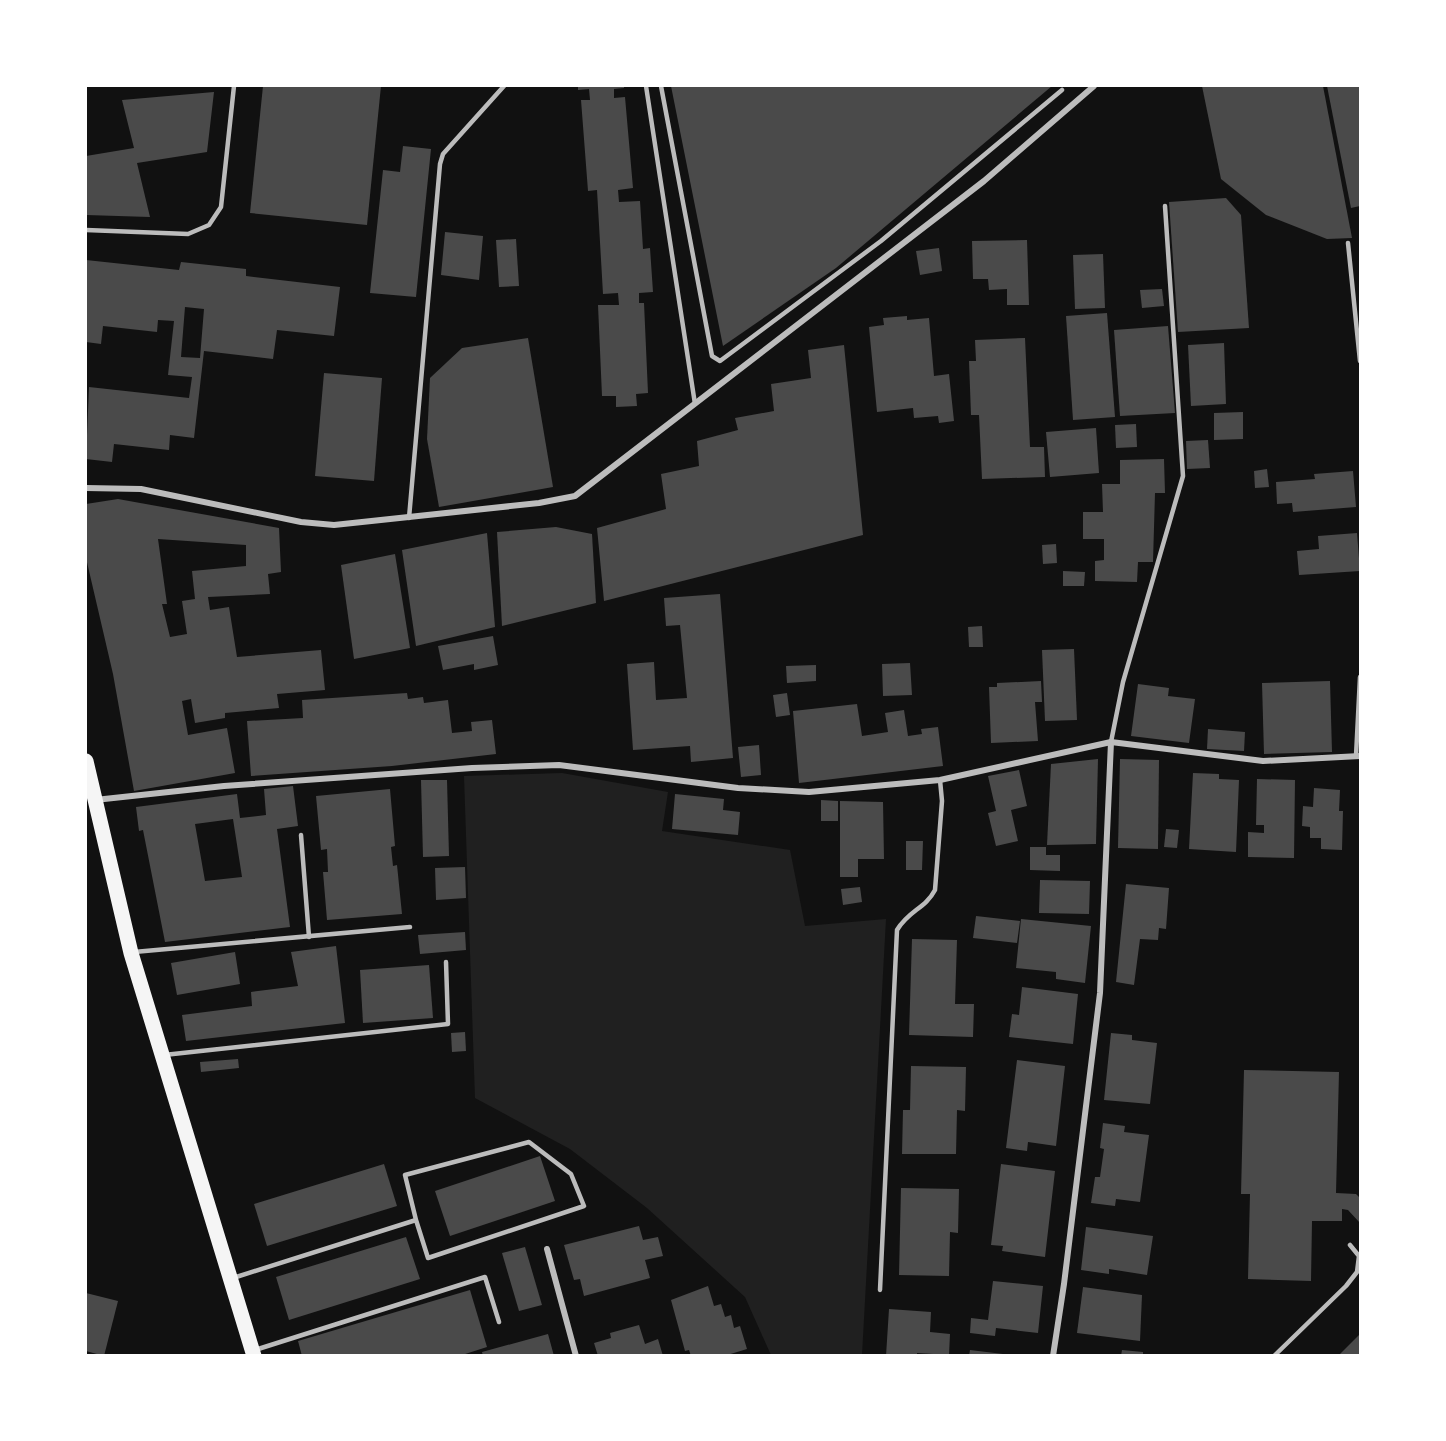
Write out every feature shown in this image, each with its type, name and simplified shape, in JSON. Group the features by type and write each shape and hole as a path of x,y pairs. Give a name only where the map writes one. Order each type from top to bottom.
{"main road":[{"path":"86,761 93,800 131,953 253,1353"}],"street":[{"path":"86,488 141,489 301,522 334,525 539,503 575,496 984,181 1093,86"},
{"path":"1053,1356 1100,993 1111,742"},
{"path":"93,800 224,786 471,768 559,765 738,788 809,792 940,780 1111,742 1263,761 1358,756"},
{"path":"547,1249 576,1356"}],"lane":[{"path":"86,230 188,234 209,225 221,207 234,86"},
{"path":"409,518 440,164 443,154 504,86"},
{"path":"646,86 695,404"},
{"path":"661,86 712,356 720,361 881,241 1062,90"},
{"path":"1111,742 1123,682 1183,476 1165,206"},
{"path":"1348,243 1360,361"},
{"path":"1358,756 1360,677"},
{"path":"879,1290 897,930 906,915 928,902 935,890 942,801 940,780"},
{"path":"301,835 309,937"},
{"path":"131,953 410,927"},
{"path":"161,1056 448,1024 446,962"},
{"path":"529,1142 571,1174 584,1206 428,1258 416,1220 405,1175 529,1142"},
{"path":"230,1279 416,1220"},
{"path":"1274,1356 1346,1286 1357,1272 1359,1256 1350,1245"},
{"path":"253,1353 485,1277 499,1322"}],"shaded area":[{"path":"562,773 668,792 662,831 790,850 805,926 886,919 862,1355 771,1355 745,1297 647,1208 570,1149 475,1098 464,776"}],"building":[{"path":"263,86 381,86 367,225 250,213"},
{"path":"578,86 624,86 624,88 614,89 614,98 625,97 633,188 618,190 619,202 640,201 643,249 650,248 653,292 639,293 639,303 644,303 648,393 636,394 637,406 616,407 616,396 602,396 598,305 619,305 618,293 603,294 597,190 588,191 581,100 590,100 589,89 578,90"},
{"path":"671,86 1052,86 836,268 723,346"},
{"path":"1202,86 1323,86 1352,238 1327,239 1266,215 1221,179"},
{"path":"1327,86 1360,86 1360,206 1351,208"},
{"path":"214,92 207,152 137,163 150,217 86,215 86,156 134,148 122,100"},
{"path":"403,146 431,149 416,297 370,293 383,170 400,172"},
{"path":"1226,198 1241,215 1249,328 1178,332 1169,202"},
{"path":"445,232 483,236 479,280 441,275"},
{"path":"516,239 519,286 499,287 496,240"},
{"path":"1027,240 1029,305 1007,305 1007,289 989,290 988,279 973,279 972,241"},
{"path":"939,248 942,271 920,275 916,251"},
{"path":"1103,254 1105,308 1075,309 1073,255"},
{"path":"86,260 179,270 181,262 246,269 246,276 340,287 334,336 277,330 273,359 204,351 194,438 170,435 169,450 114,444 112,462 86,459 89,387 189,398 192,377 168,375 174,321 158,320 157,332 103,326 101,344 86,342","holes":["185,307 204,309 200,358 181,357"]},
{"path":"1162,289 1164,306 1142,308 1140,290"},
{"path":"1107,313 1115,417 1073,420 1066,316"},
{"path":"907,316 907,320 929,318 934,376 949,374 954,421 939,423 938,416 914,418 913,408 877,412 869,327 884,325 883,318"},
{"path":"1168,326 1175,413 1120,416 1114,330"},
{"path":"528,338 553,487 439,507 427,439 430,378 462,348"},
{"path":"1025,338 1030,447 1044,447 1045,477 982,479 979,415 971,415 969,361 976,361 975,340"},
{"path":"1224,343 1226,404 1191,406 1188,345"},
{"path":"844,345 863,535 604,601 597,528 666,509 661,474 699,466 697,441 738,430 735,418 774,411 771,384 811,378 808,350"},
{"path":"324,373 382,378 374,481 315,476"},
{"path":"1243,412 1243,439 1214,440 1214,413"},
{"path":"1136,424 1137,447 1116,448 1115,425"},
{"path":"1096,428 1099,473 1050,477 1046,432"},
{"path":"1208,440 1210,468 1187,469 1186,441"},
{"path":"1164,459 1165,493 1155,493 1153,562 1138,562 1137,582 1095,581 1095,561 1104,560 1104,539 1083,539 1083,512 1103,512 1102,484 1120,484 1120,460"},
{"path":"1267,469 1269,487 1255,488 1254,471"},
{"path":"1353,471 1356,507 1293,512 1292,503 1277,504 1276,482 1315,479 1314,474"},
{"path":"118,499 279,528 281,572 268,574 270,594 208,597 210,610 229,607 237,657 321,650 325,690 277,694 279,708 225,713 225,718 195,723 191,699 182,701 188,735 227,728 235,773 134,791 113,674 86,558 86,504","holes":["158,539 246,545 246,566 192,571 195,599 182,601 187,634 170,637 162,604 167,604"]},
{"path":"556,527 592,534 596,603 502,626 497,532"},
{"path":"487,533 495,627 416,646 402,550"},
{"path":"1357,533 1360,571 1299,575 1297,551 1319,549 1318,536"},
{"path":"1056,544 1057,563 1043,564 1042,545"},
{"path":"395,554 410,648 354,659 341,565"},
{"path":"1063,571 1085,572 1084,586 1063,586"},
{"path":"720,594 733,758 691,762 690,746 633,750 627,664 654,662 656,700 687,698 680,625 666,626 664,598"},
{"path":"982,626 983,647 969,647 968,627"},
{"path":"493,636 498,665 474,670 474,664 443,670 438,646"},
{"path":"1074,649 1077,720 1045,721 1042,650"},
{"path":"910,663 912,695 883,696 882,664"},
{"path":"816,665 816,681 787,683 786,666"},
{"path":"1041,681 1042,702 1035,702 1038,741 991,743 989,687 997,687 997,683"},
{"path":"1330,681 1332,752 1264,754 1262,683"},
{"path":"1138,684 1169,688 1168,696 1195,699 1189,743 1131,736"},
{"path":"407,693 408,699 423,697 424,703 448,700 452,733 472,731 471,722 492,720 496,754 392,766 251,776 247,721 303,718 302,700"},
{"path":"787,693 790,715 776,717 773,695"},
{"path":"857,704 862,736 888,732 885,713 904,710 908,736 922,734 921,729 938,727 943,766 799,783 793,711"},
{"path":"1208,729 1245,732 1244,751 1207,749"},
{"path":"759,745 761,775 741,777 738,747"},
{"path":"1098,759 1096,844 1047,845 1051,764"},
{"path":"1120,759 1159,760 1158,849 1118,848"},
{"path":"1019,770 1027,806 1011,810 1018,841 996,846 988,813 996,811 988,776"},
{"path":"1193,773 1219,774 1219,779 1239,780 1236,852 1189,849"},
{"path":"1257,779 1295,780 1294,858 1248,857 1248,832 1264,833 1264,825 1256,825"},
{"path":"421,780 447,780 449,856 423,857"},
{"path":"293,786 298,826 277,829 290,927 165,942 143,830 139,831 136,807 237,794 240,818 266,815 264,789","holes":["233,819 242,877 205,881 195,824"]},
{"path":"1314,788 1340,790 1339,811 1343,811 1342,850 1321,849 1321,838 1310,838 1310,827 1302,826 1303,806 1313,807"},
{"path":"390,789 395,846 391,847 393,866 397,865 402,914 327,920 323,872 328,872 327,849 321,850 316,796"},
{"path":"675,794 724,799 723,810 740,812 738,835 672,829"},
{"path":"821,800 838,801 838,821 821,821"},
{"path":"840,801 883,802 884,859 858,859 858,877 840,877"},
{"path":"1166,829 1179,830 1177,848 1164,847"},
{"path":"906,841 923,841 922,870 906,870"},
{"path":"1030,847 1046,847 1046,855 1060,855 1060,871 1030,870"},
{"path":"465,867 466,898 436,900 435,868"},
{"path":"1040,880 1090,881 1089,914 1039,913"},
{"path":"1126,884 1169,888 1166,929 1159,928 1158,940 1140,939 1134,985 1116,982"},
{"path":"860,887 862,902 843,905 841,889"},
{"path":"976,916 1020,921 1017,943 973,938"},
{"path":"1021,919 1091,926 1085,983 1056,979 1056,972 1016,968"},
{"path":"465,932 466,950 420,954 418,935"},
{"path":"912,939 957,940 955,1004 974,1004 973,1037 909,1035"},
{"path":"336,946 345,1023 186,1041 182,1015 252,1006 251,992 298,986 291,952"},
{"path":"235,952 240,984 177,995 171,963"},
{"path":"429,965 433,1018 363,1023 360,970"},
{"path":"1022,987 1078,994 1073,1044 1009,1037 1012,1014 1019,1015"},
{"path":"465,1032 466,1051 452,1052 451,1033"},
{"path":"1111,1033 1132,1035 1132,1040 1157,1043 1150,1104 1104,1100"},
{"path":"238,1059 239,1068 201,1072 200,1062"},
{"path":"1017,1060 1065,1066 1056,1146 1028,1142 1027,1151 1006,1148"},
{"path":"911,1066 966,1067 965,1111 957,1110 956,1154 902,1154 903,1110 910,1110"},
{"path":"1244,1070 1339,1072 1336,1193 1356,1194 1360,1198 1360,1223 1348,1210 1342,1209 1342,1221 1312,1221 1311,1281 1248,1279 1250,1194 1241,1194"},
{"path":"1103,1123 1125,1126 1124,1132 1149,1135 1140,1202 1116,1199 1115,1206 1091,1203 1095,1177 1100,1177 1104,1149 1100,1148"},
{"path":"540,1156 555,1201 450,1236 435,1191"},
{"path":"384,1164 397,1206 267,1246 254,1204"},
{"path":"1001,1164 1055,1171 1045,1257 1002,1251 1003,1246 991,1245"},
{"path":"901,1188 959,1189 958,1233 950,1232 949,1276 899,1275"},
{"path":"639,1226 643,1240 658,1237 663,1256 645,1260 650,1278 584,1296 580,1279 574,1280 564,1245"},
{"path":"1086,1227 1153,1236 1147,1275 1109,1269 1109,1274 1081,1270"},
{"path":"406,1237 420,1279 289,1320 276,1277"},
{"path":"525,1247 542,1305 519,1311 502,1253"},
{"path":"993,1281 1043,1286 1038,1333 996,1328 995,1336 970,1333 971,1318 988,1320"},
{"path":"708,1286 714,1306 721,1304 725,1317 731,1315 734,1328 740,1326 747,1349 724,1356 691,1356 689,1350 685,1351 671,1300"},
{"path":"1083,1287 1142,1295 1140,1341 1077,1333"},
{"path":"470,1290 487,1347 459,1356 302,1356 298,1341"},
{"path":"86,1293 118,1301 104,1356 86,1351"},
{"path":"889,1309 931,1312 930,1332 950,1334 949,1355 917,1353 917,1356 886,1356"},
{"path":"639,1325 645,1344 658,1339 663,1356 598,1356 594,1343 611,1338 610,1333"},
{"path":"548,1334 554,1356 483,1356 482,1352"},
{"path":"1360,1334 1360,1356 1338,1356"},
{"path":"970,1350 1003,1354 1003,1356 969,1356"},
{"path":"1122,1350 1143,1352 1143,1356 1121,1356"}]}
